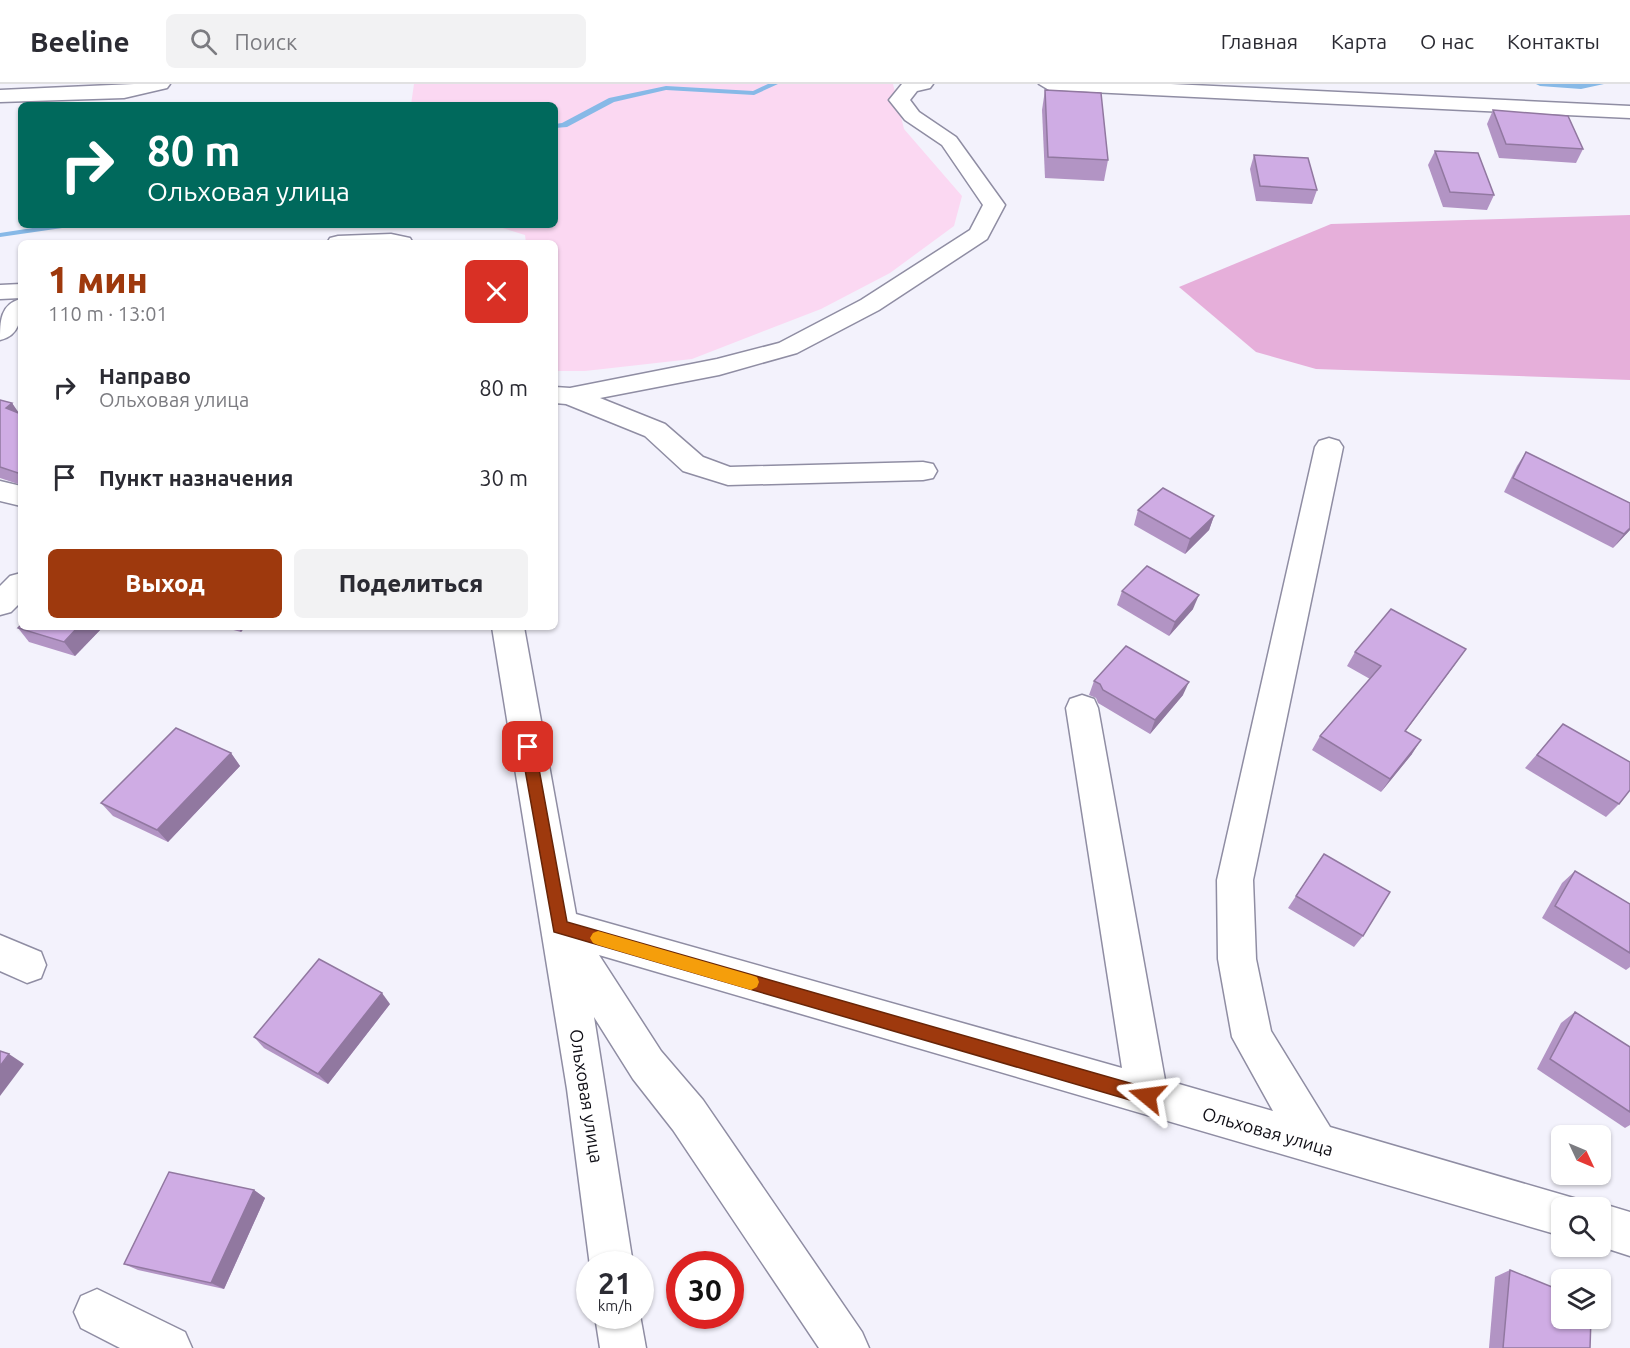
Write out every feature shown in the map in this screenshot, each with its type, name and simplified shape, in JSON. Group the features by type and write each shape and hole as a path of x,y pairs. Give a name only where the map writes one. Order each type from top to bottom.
{"street":[{"path":"0,96 124,92 159,84"},
{"path":"562,396 719,367 788,348 870,305 979,234 994,205 949,141 912,116 899,100 911,86 922,84"},
{"path":"1049,84 1630,112"},
{"path":"0,292 18,291"},
{"path":"0,333 18,310"},
{"path":"562,396 655,430 693,464 728,476 923,471"},
{"path":"1317,1145 1252,1037 1237,958 1235,880 1329,447"},
{"path":"0,491 18,495"},
{"path":"0,604 18,587"},
{"name":"Ольховая улица","path":"509,630 560,927 609,1251"},
{"path":"1082,708 1147,1096"},
{"path":"560,927 647,1065 688,1115 846,1348"},
{"name":"Ольховая улица","path":"560,927 1551,1211"},
{"path":"1611,1228 1630,1233"},
{"path":"97,1312 170,1348"},
{"path":"620,1329 623,1348"}],"shaded area":[{"path":"414,84 893,84 904,129 962,196 954,226 890,273 821,309 692,359 585,371 558,371 558,240 526,240 525,235 503,228 558,228 558,102 411,102"},
{"path":"1630,215 1630,380 1316,369 1256,352 1179,287 1331,224"}],"building":[{"path":"1045,90 1101,93 1108,160 1048,157"},
{"path":"1493,110 1568,116 1583,149 1506,144"},
{"path":"1435,151 1478,153 1494,195 1450,192"},
{"path":"1254,155 1308,158 1317,190 1260,186"},
{"path":"0,400 12,403 6,408 18,413 18,473 0,467"},
{"path":"1526,452 1630,503 1630,528 1624,534 1513,478"},
{"path":"1163,488 1214,516 1190,539 1138,510"},
{"path":"1147,566 1199,595 1175,622 1122,591"},
{"path":"1391,609 1466,649 1405,731 1421,740 1390,779 1320,736 1381,666 1355,652"},
{"path":"25,630 75,630 64,642"},
{"path":"1126,646 1189,682 1155,720 1103,690 1100,684 1094,681"},
{"path":"1563,724 1630,762 1630,790 1619,804 1537,755"},
{"path":"176,728 231,753 157,830 101,803"},
{"path":"1324,854 1390,892 1363,936 1296,896"},
{"path":"1575,871 1630,904 1630,953 1555,906"},
{"path":"319,959 382,993 318,1074 254,1037"},
{"path":"1575,1012 1630,1047 1630,1112 1550,1059"},
{"path":"0,1051 9,1054 0,1066"},
{"path":"169,1172 254,1190 211,1283 124,1264"},
{"path":"1510,1270 1551,1287 1551,1329 1591,1329 1590,1348 1503,1348"}],"waterway":[{"path":"558,126 564,125 612,100 666,88 754,93 774,84"},
{"path":"1540,84 1581,87 1600,84"},
{"path":"0,235 48,228"}],"slow traffic":[{"path":"598,938 751,982"}],"route":[{"path":"528,747 560,927 1147,1096"}]}
